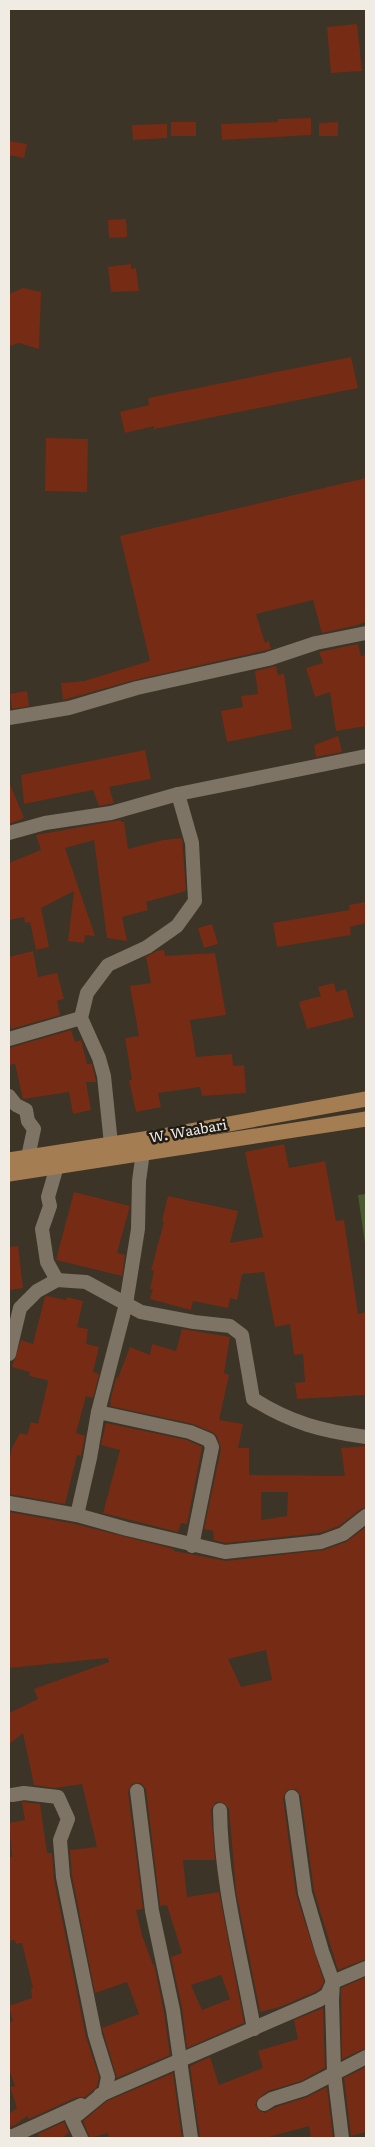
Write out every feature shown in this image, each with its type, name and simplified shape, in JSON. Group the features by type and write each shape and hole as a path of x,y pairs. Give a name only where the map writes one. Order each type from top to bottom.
{"main road":[{"name":"W. Waabari","path":"9,1160 366,1099"},
{"name":"W. Waabari","path":"9,1174 366,1118"}],"street":[{"path":"9,718 69,708 137,688 268,659 316,643 366,634"},
{"path":"9,833 45,823 111,813 178,794 366,756"},
{"path":"111,1144 104,1076 99,1058 81,1018 87,993 108,965 147,947 177,926 195,901 192,843 178,794"},
{"path":"9,1039 81,1018"},
{"path":"9,1096 16,1105 26,1110 28,1121 34,1129 28,1157"},
{"path":"76,1515 90,1458 98,1412 126,1304 138,1229 139,1181 143,1152"},
{"path":"57,1166 48,1197 50,1206 42,1229 47,1262 57,1280"},
{"path":"9,1354 20,1308 37,1290 57,1280 86,1282 141,1312 194,1322 230,1326 242,1335 253,1399 278,1414 311,1426 331,1432 366,1437"},
{"path":"98,1412 190,1432 208,1440 212,1447 192,1546"},
{"path":"9,1503 76,1515 192,1546 225,1552 321,1542 343,1534 366,1516"},
{"path":"137,1791 152,1911 173,2010 191,2138"},
{"path":"12,1795 24,1792 58,1797 68,1819 60,1840 63,1877 95,2034 108,2077 106,2092 72,2119 81,2138"},
{"path":"292,1797 305,1893 333,1982 334,2072 342,2138"},
{"path":"220,1810 220,1847 229,1908 244,1969 254,2029"},
{"path":"9,2136 179,2060 320,2000 327,1995 333,1982 366,1968"},
{"path":"264,2104 272,2099 304,2089 366,2057"}],"green space":[{"path":"366,1194 366,1250 358,1195"}],"building":[{"path":"357,24 362,71 331,73 327,27"},
{"path":"311,118 311,135 222,140 221,124 278,122 278,119"},
{"path":"171,122 196,122 196,136 171,136"},
{"path":"338,122 338,136 319,136 319,123"},
{"path":"167,124 167,138 133,140 132,125"},
{"path":"9,141 27,144 24,158 9,155"},
{"path":"126,219 127,237 109,238 108,220"},
{"path":"131,264 131,269 136,268 139,291 111,292 108,267"},
{"path":"23,288 41,292 39,349 19,343 9,346 9,294"},
{"path":"351,357 358,388 154,429 154,426 125,433 120,412 149,405 148,398"},
{"path":"46,438 88,439 87,492 45,491"},
{"path":"366,478 366,622 322,633 313,600 256,614 265,643 269,641 271,649 135,680 63,700 61,683 84,681 150,661 120,536"},
{"path":"358,644 361,656 366,655 366,726 336,731 330,692 315,697 306,668 323,663 319,652"},
{"path":"276,666 278,675 284,674 292,729 227,742 221,711 243,707 241,696 258,694 255,671"},
{"path":"27,691 29,706 12,709 10,694"},
{"path":"338,736 342,752 316,757 314,745"},
{"path":"145,750 151,779 109,787 114,803 99,806 93,790 24,804 21,775"},
{"path":"9,782 24,818 9,824"},
{"path":"120,820 124,822 128,849 163,840 182,838 186,891 146,902 148,910 122,917 127,941 107,938 94,840 65,848 95,936 85,935 84,943 68,941 74,891 41,908 49,947 36,950 30,922 25,923 24,917 9,920 9,863 41,850 36,835"},
{"path":"366,902 366,923 350,927 351,935 277,947 273,923 350,910 349,905"},
{"path":"212,924 218,944 204,948 198,928"},
{"path":"164,950 165,956 215,953 226,1015 190,1020 196,1057 232,1054 233,1066 244,1065 246,1093 202,1096 200,1087 158,1093 161,1107 136,1112 129,1080 132,1080 125,1038 139,1036 130,986 151,983 146,957 157,951"},
{"path":"33,951 38,977 57,973 64,999 57,1001 60,1015 11,1029 9,1020 9,957"},
{"path":"334,983 336,992 346,989 354,1017 307,1029 299,1002 321,996 318,987"},
{"path":"71,1030 75,1042 81,1040 87,1064 92,1064 96,1082 86,1082 91,1110 73,1114 69,1092 23,1099 15,1064 9,1065 9,1048"},
{"path":"284,1144 289,1168 325,1161 336,1221 344,1220 358,1314 366,1312 366,1395 297,1399 295,1383 305,1382 303,1354 294,1355 290,1324 275,1327 264,1272 242,1274 237,1300 230,1298 228,1308 193,1301 191,1310 150,1299 153,1289 150,1289 154,1271 151,1270 164,1222 162,1221 168,1196 238,1211 230,1243 263,1237 245,1152"},
{"path":"74,1192 130,1206 117,1253 125,1255 122,1276 56,1260"},
{"path":"18,1246 23,1288 9,1290 9,1247"},
{"path":"45,1297 66,1300 67,1297 83,1301 77,1327 88,1329 86,1344 99,1347 93,1372 99,1374 93,1398 86,1396 76,1433 85,1436 81,1456 77,1455 65,1504 9,1494 9,1462 12,1448 20,1433 27,1435 31,1422 38,1424 48,1382 47,1380 29,1376 30,1372 12,1367 21,1340 33,1344"},
{"path":"182,1329 230,1337 224,1373 229,1375 219,1420 243,1424 238,1448 249,1448 249,1475 345,1476 341,1448 366,1446 366,1507 339,1526 319,1533 226,1543 214,1540 213,1531 204,1529 221,1449 217,1436 193,1424 110,1406 116,1378 118,1378 130,1347 150,1355 152,1344 176,1351","holes":["261,1492 288,1492 287,1516 261,1520"]},
{"path":"106,1423 187,1440 202,1447 187,1524 181,1523 178,1532 103,1513 120,1450 101,1445"},
{"path":"9,1512 75,1524 174,1549 174,1551 226,1561 324,1550 346,1542 366,1527 366,1959 338,1970 314,1891 301,1796 296,1789 287,1790 283,1798 296,1894 324,1982 320,1989 315,1992 280,2007 260,2012 236,1891 229,1809 224,1803 216,1802 211,1810 215,1860 183,1860 187,1897 219,1892 244,2023 187,2048 182,2008 171,1957 182,1953 167,1905 160,1906 146,1789 141,1783 132,1784 128,1792 143,1909 136,1910 142,1935 154,1964 164,2012 170,2055 117,2078 102,2028 139,2014 127,1982 95,1993 72,1876 70,1850 97,1847 82,1784 54,1788 34,1785 23,1733 9,1744 9,1713 38,1699 34,1689 109,1662 108,1658 9,1668","holes":["266,1650 272,1680 241,1687 228,1659","221,1975 230,1999 202,2010 191,1985"]},
{"path":"22,1802 40,1804 47,1853 52,1853 54,1879 86,2037 99,2077 97,2087 85,2097 77,2097 29,2119 27,2116 9,2127 9,2114 17,2108 10,2087 15,2086 9,2069 9,2023 13,2021 9,2006 32,1998 31,1988 33,1988 22,1943 16,1944 15,1940 9,1941 9,1857 12,1857 9,1823 25,1820"},
{"path":"366,1977 366,2048 342,2059 341,1988"},
{"path":"323,2008 325,2068 301,2081 268,2091 257,2100 255,2105 260,2111 265,2113 327,2087 333,2138 311,2138 309,2126 265,2138 200,2138 190,2066 210,2057 219,2085 263,2068 258,2051 298,2039 294,2020"},
{"path":"366,2067 366,2132 351,2136 344,2078"},
{"path":"173,2073 182,2138 109,2138 108,2133 90,2138 83,2121 107,2101"},
{"path":"64,2122 69,2133 61,2138 40,2138 38,2134"}]}
